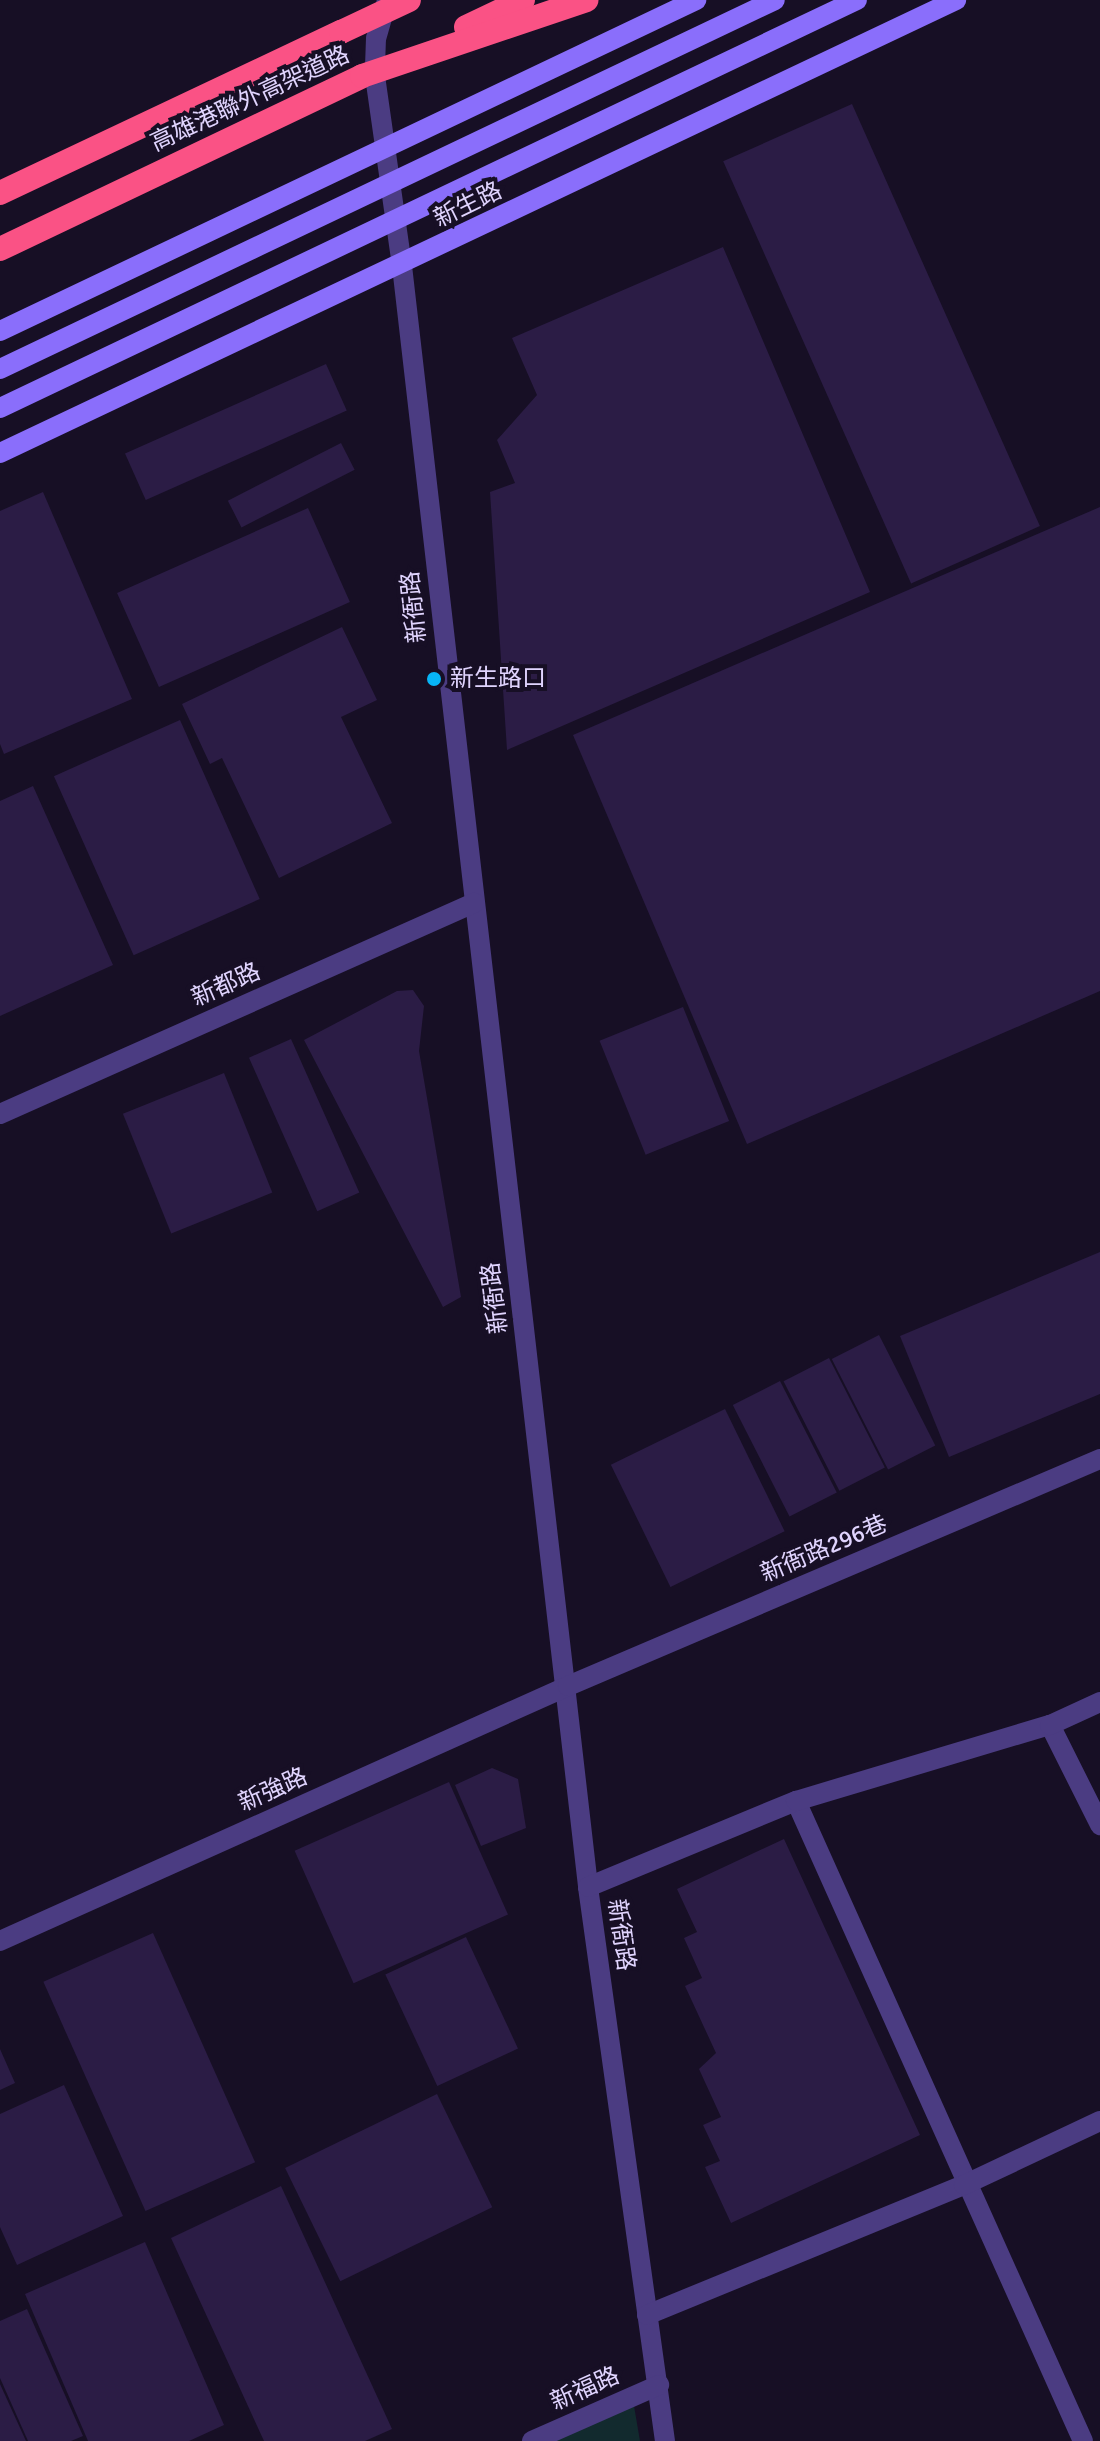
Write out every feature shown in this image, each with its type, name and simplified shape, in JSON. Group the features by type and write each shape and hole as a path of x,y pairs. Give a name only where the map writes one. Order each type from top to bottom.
{"highway":[{"path":"341,32 388,0"},
{"name":"高雄港聯外高架道路","path":"0,193 409,0"},
{"name":"高雄港聯外高架道路","path":"0,249 523,0"},
{"path":"362,76 587,0"}],"street":[{"name":"新衙路","path":"388,0 376,38 375,63 402,266 474,903 568,1686 588,1887 665,2441"},
{"path":"0,331 696,0"},
{"path":"0,369 775,0"},
{"name":"新生路","path":"0,408 857,0"},
{"name":"新生路","path":"0,453 402,266 956,0"},
{"name":"新都路","path":"0,1114 474,903"},
{"name":"新衙路296巷","path":"568,1686 1100,1459"},
{"name":"新強路","path":"0,1941 568,1686"},
{"path":"588,1887 796,1801 1050,1725 1100,1702"},
{"path":"1050,1725 1100,1825"},
{"path":"796,1801 964,2185 1083,2441"},
{"path":"647,2315 964,2185 1100,2121"},
{"name":"新福路","path":"532,2441 659,2385"}],"green space":[{"path":"632,2394 640,2441 531,2441"}],"building":[{"path":"852,104 1040,526 911,583 723,161"},
{"path":"723,247 870,592 507,750 490,492 515,483 497,440 537,395 512,338"},
{"path":"326,364 347,411 146,500 125,453"},
{"path":"341,443 355,470 241,527 228,501"},
{"path":"43,492 132,699 4,754 0,744 0,511"},
{"path":"1100,507 1100,991 747,1144 573,735"},
{"path":"308,508 350,602 159,687 117,593"},
{"path":"342,627 377,700 341,717 392,823 279,878 222,758 210,764 182,704"},
{"path":"180,720 260,899 134,955 54,776"},
{"path":"33,786 113,965 0,1016 0,801"},
{"path":"413,990 424,1006 419,1051 461,1297 443,1307 304,1040 397,991"},
{"path":"683,1007 729,1121 646,1155 600,1041"},
{"path":"291,1039 359,1192 317,1211 249,1058"},
{"path":"224,1073 272,1193 171,1233 123,1114"},
{"path":"1100,1252 1100,1394 949,1457 900,1336"},
{"path":"879,1335 935,1445 888,1470 832,1359"},
{"path":"829,1358 885,1468 839,1491 784,1381"},
{"path":"780,1381 837,1492 790,1516 733,1405"},
{"path":"725,1409 785,1531 670,1587 611,1465"},
{"path":"492,1768 518,1779 526,1828 481,1846 455,1785"},
{"path":"449,1782 508,1914 354,1983 295,1851"},
{"path":"784,1839 920,2135 731,2223 705,2167 720,2161 703,2125 721,2117 699,2069 716,2053 685,1986 702,1978 684,1938 697,1932 677,1889"},
{"path":"153,1933 255,2162 145,2211 43,1982"},
{"path":"466,1937 518,2048 437,2086 385,1975"},
{"path":"0,2049 15,2083 0,2090"},
{"path":"64,2085 123,2216 17,2265 0,2227 0,2114"},
{"path":"437,2094 492,2207 340,2281 285,2168"},
{"path":"281,2186 392,2429 365,2441 264,2441 171,2238"},
{"path":"145,2242 224,2425 189,2441 88,2441 25,2294"},
{"path":"27,2309 83,2436 71,2441 28,2441 0,2378 0,2321"},
{"path":"0,2384 26,2441 0,2441"}],"place":[{"name":"新生路口","path":"434,679"}]}
